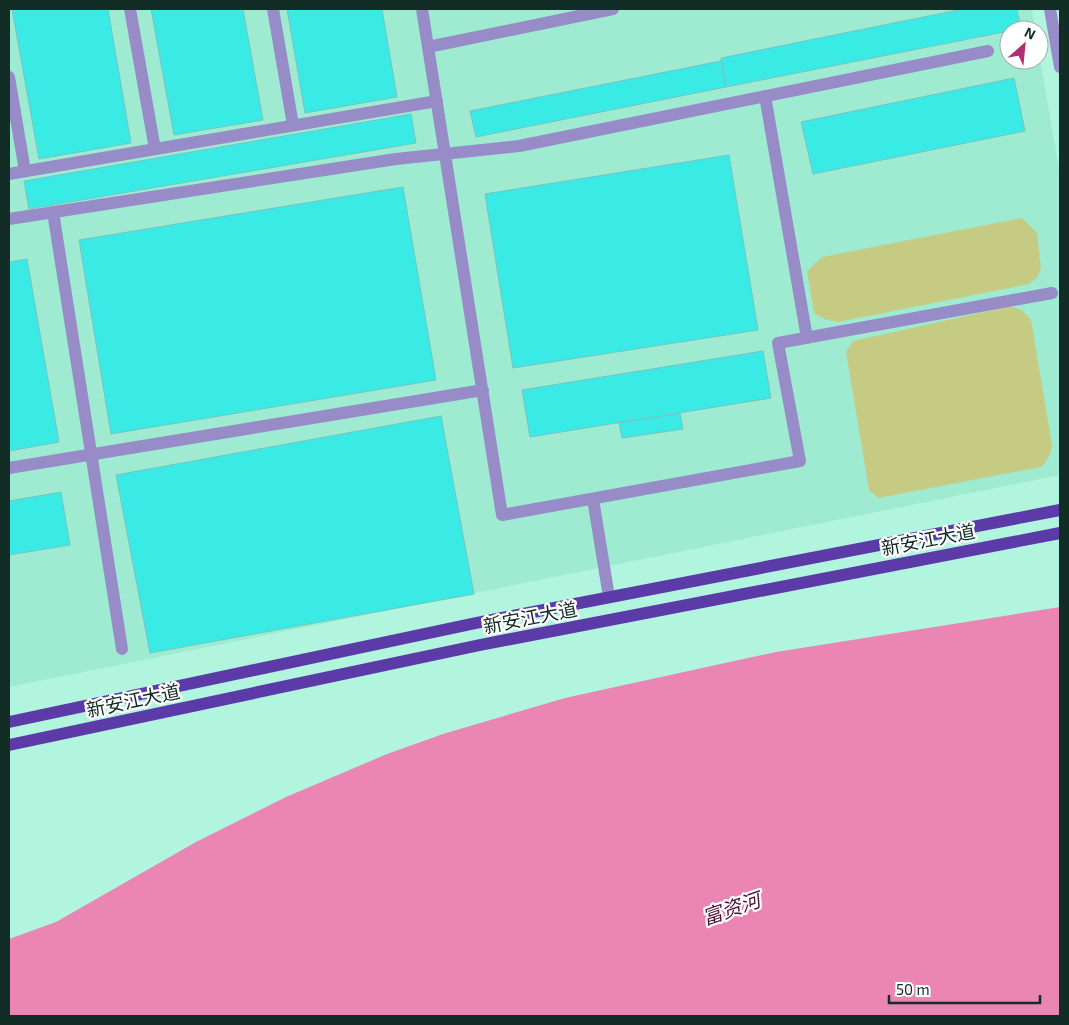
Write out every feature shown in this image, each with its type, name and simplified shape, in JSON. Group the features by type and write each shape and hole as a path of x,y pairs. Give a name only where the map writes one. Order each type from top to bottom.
{"main road":[{"name":"新安江大道","path":"9,722 476,623 1060,510"},
{"name":"新安江大道","path":"9,745 480,646 1060,533"}],"street":[{"path":"130,9 155,149"},
{"path":"273,9 293,125"},
{"path":"422,9 502,515 800,461 778,343 1052,293"},
{"path":"428,47 613,9"},
{"path":"1050,9 1060,67"},
{"path":"9,219 396,159 519,146 988,51"},
{"path":"9,77 25,171"},
{"path":"765,96 807,338"},
{"path":"9,174 437,100"},
{"path":"53,212 122,650"},
{"path":"9,468 482,390"},
{"path":"593,499 608,597"}],"shaded area":[{"path":"9,9 1032,9 1034,20 999,20 999,70 1042,70 1060,175 1060,475 9,687"},
{"path":"1022,218 1037,233 1041,269 1037,277 1029,284 838,322 824,319 814,313 807,271 822,257"},
{"path":"1011,306 1023,311 1031,320 1052,445 1050,454 1045,462 1041,467 878,498 869,490 846,352 853,341"}],"water":[{"name":"富资河","path":"1060,607 1060,1016 9,1016 9,939 56,922 196,842 286,797 387,754 443,734 565,698 776,652"}],"building":[{"path":"12,9 108,9 131,143 39,159"},
{"path":"151,9 243,9 263,120 174,135"},
{"path":"287,9 382,9 397,97 305,113"},
{"path":"963,9 1017,9 1019,20 999,20 999,33 726,87 721,58"},
{"path":"721,61 726,87 476,137 470,111"},
{"path":"1014,78 1025,131 813,174 801,122"},
{"path":"411,114 416,143 29,209 24,181"},
{"path":"729,155 758,330 513,368 485,194"},
{"path":"403,187 436,380 111,434 79,240"},
{"path":"27,259 59,442 9,451 9,262"},
{"path":"763,351 771,398 530,437 522,390"},
{"path":"680,413 683,429 622,438 619,423"},
{"path":"441,416 474,594 150,653 116,475"},
{"path":"61,492 70,545 9,555 9,501"}]}
